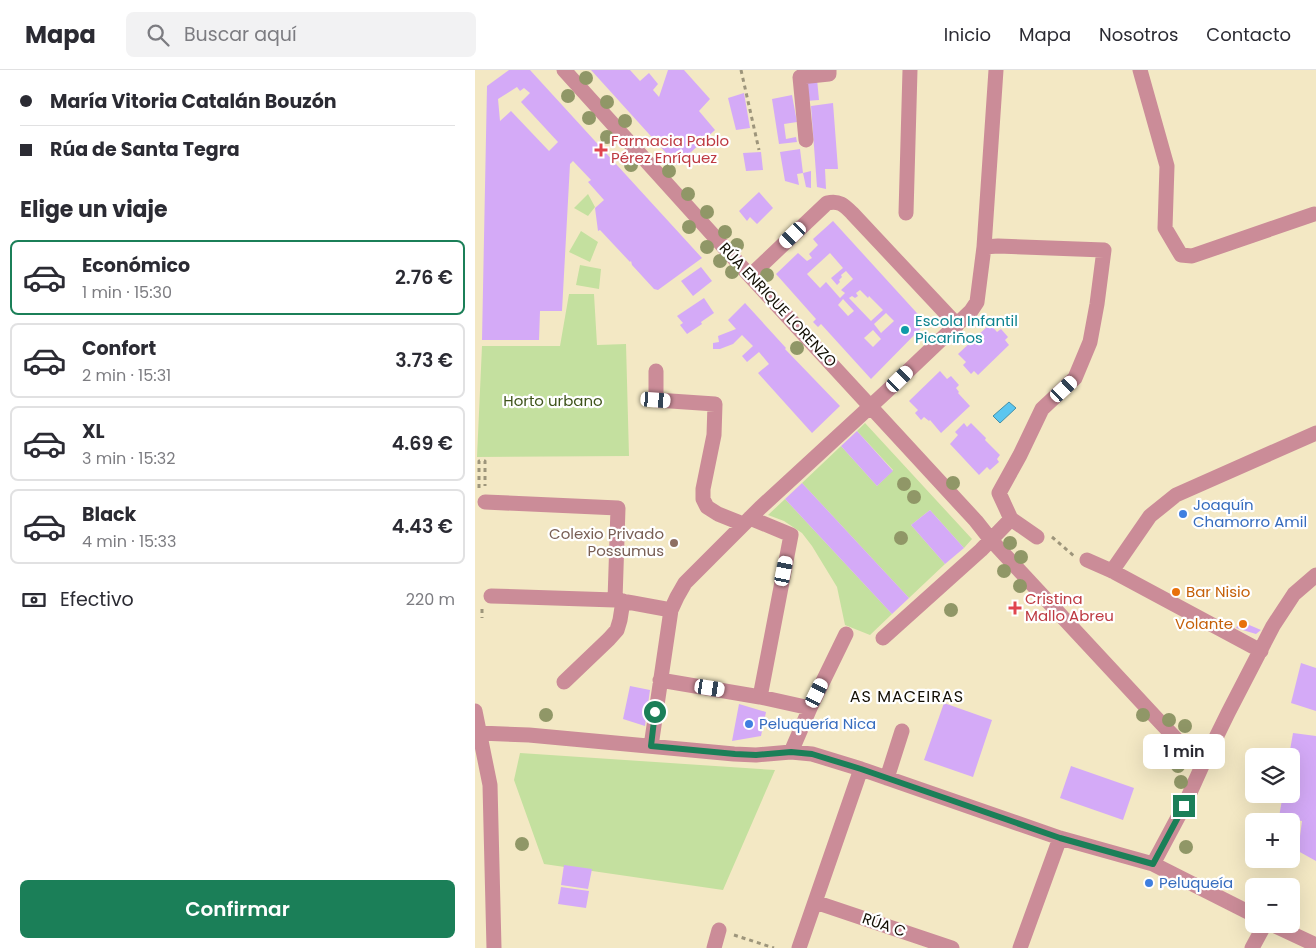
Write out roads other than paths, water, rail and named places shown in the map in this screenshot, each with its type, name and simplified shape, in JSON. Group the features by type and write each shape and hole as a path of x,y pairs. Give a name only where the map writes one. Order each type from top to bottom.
{"street":[{"name":"RÚA ENRIQUE LORENZO","path":"564,70 991,540 1202,766"},
{"path":"906,213 910,70"},
{"path":"651,746 671,610 685,583 747,521 957,325 977,302 984,247 996,70"},
{"path":"1140,70 1167,166 1165,228 1181,255 1192,256 1314,214"},
{"path":"807,140 800,78 829,72"},
{"path":"750,276 827,203 834,201 844,205 852,213 957,325"},
{"path":"984,247 1104,250 1090,342 1075,378 1042,409 999,493 1011,519 1037,537"},
{"path":"656,370 656,400 715,404 714,435 703,489 703,499 707,507 718,514 747,521 791,536 760,697"},
{"path":"1112,571 1150,516 1176,495 1316,433"},
{"path":"480,497 618,508 620,620 617,630 564,682"},
{"path":"883,638 991,540 1011,519"},
{"path":"1087,560 1112,571 1261,651"},
{"path":"1153,864 1184,806 1202,766 1273,626 1293,594 1316,575"},
{"path":"491,596 619,601 671,610"},
{"path":"791,752 846,634"},
{"path":"660,680 760,697 810,708"},
{"path":"475,711 479,733 479,749 489,785 493,948"},
{"path":"887,778 902,731"},
{"path":"479,733 529,735 735,754 756,755 791,752 812,754 861,769 1060,838 1153,864 1245,910"},
{"path":"799,948 861,769"},
{"path":"1020,948 1060,838"},
{"name":"RÚA C","path":"815,902 952,948"},
{"path":"714,948 719,930"},
{"path":"1253,948 1260,933"},
{"path":"1291,933 1316,944"}],"water":[{"path":"1009,402 1016,408 1000,423 993,416"}],"place":[{"name":"Farmacia Pablo Pérez Enríquez","path":"601,150"},
{"name":"Escola Infantil Picariños","path":"905,330"},
{"name":"Joaquín Chamorro Amil","path":"1183,514"},
{"name":"Colexio Privado Possumus","path":"674,543"},
{"name":"Bar Nisio","path":"1176,592"},
{"name":"Cristina Mallo Abreu","path":"1015,608"},
{"name":"Volante","path":"1243,624"},
{"name":"Peluquería Nica","path":"749,724"},
{"name":"Peluqueía","path":"1149,883"}],"district":[{"name":"AS MACEIRAS","path":"907,696"}],"park label":[{"name":"Horto urbano","path":"553,401"}]}
